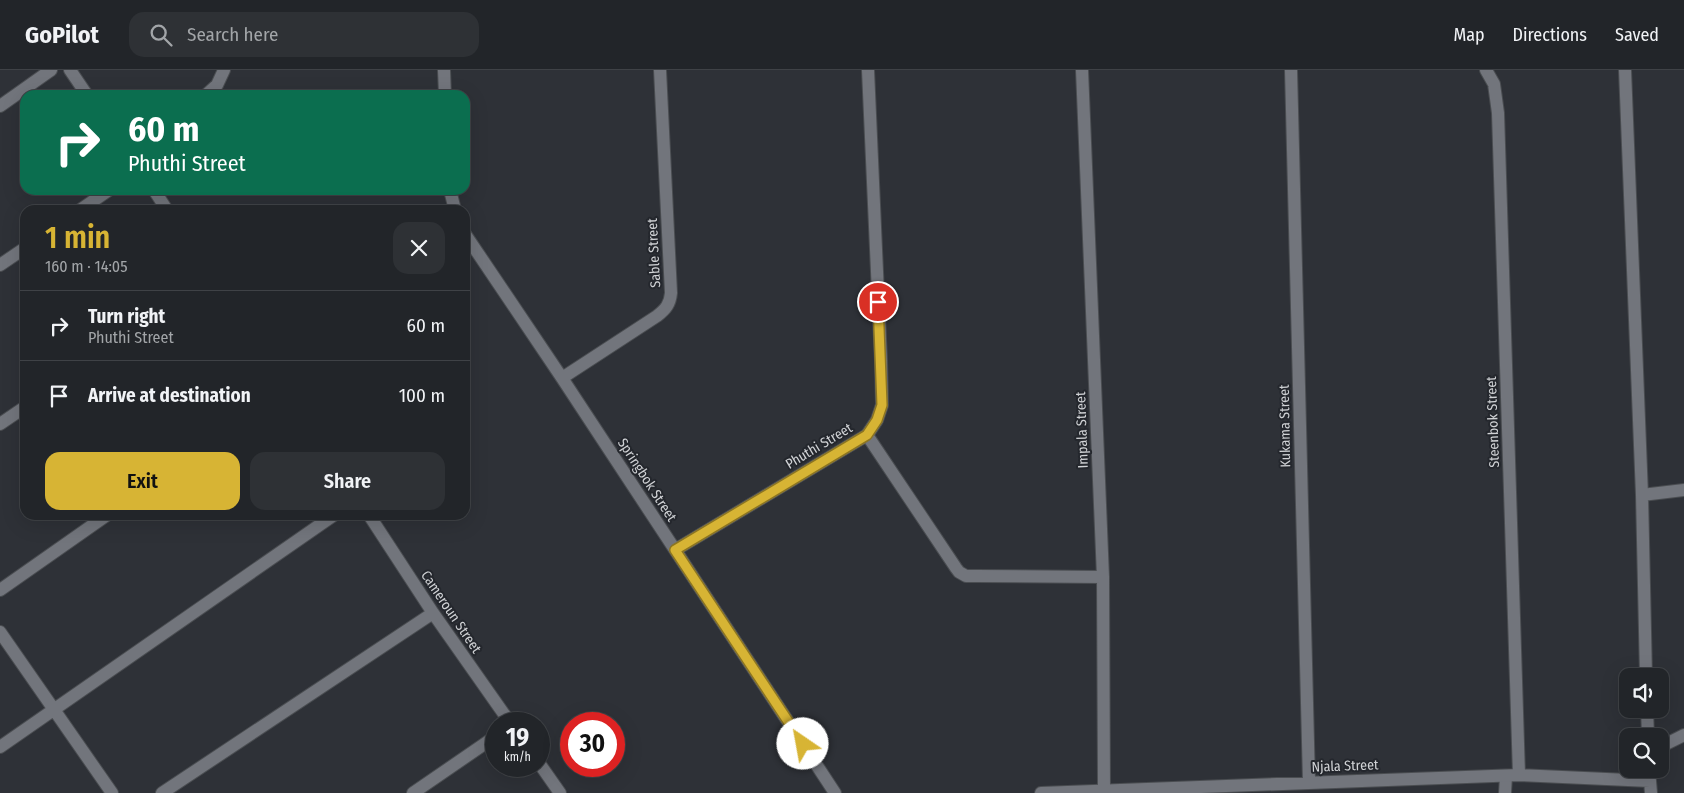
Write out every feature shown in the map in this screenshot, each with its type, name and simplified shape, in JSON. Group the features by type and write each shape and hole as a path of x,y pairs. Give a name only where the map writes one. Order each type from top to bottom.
{"street":[{"path":"23,90 51,70"},
{"path":"70,70 84,90"},
{"path":"212,90 217,85 224,70"},
{"path":"444,70 445,90"},
{"name":"Sable Street","path":"562,378 657,316 670,303 671,283 660,70"},
{"name":"Phuthi Street","path":"675,550 867,435 877,420 882,405 868,70"},
{"name":"Impala Street","path":"1082,70 1103,576 1104,790"},
{"name":"Kukama Street","path":"1291,70 1309,782"},
{"name":"Steenbok Street","path":"1486,70 1494,84 1498,112 1513,775 1505,793"},
{"path":"1625,70 1642,495 1646,668"},
{"path":"0,106 20,92"},
{"path":"87,205 102,195"},
{"name":"Springbok Street","path":"470,241 835,793"},
{"path":"0,265 20,251"},
{"path":"0,424 20,410"},
{"path":"867,435 959,572 966,576 1103,576"},
{"path":"1642,495 1684,490"},
{"path":"0,590 101,520"},
{"path":"0,747 327,520"},
{"name":"Cameroun Street","path":"372,520 433,613 503,712"},
{"path":"162,793 433,613"},
{"path":"0,632 112,793"},
{"path":"1669,742 1684,735"},
{"path":"413,793 485,744"},
{"name":"Njala Street","path":"1041,793 1513,775 1650,781"},
{"path":"548,777 560,793"}],"route":[{"path":"803,744 675,550 867,435 877,420 882,405 878,302"}]}
